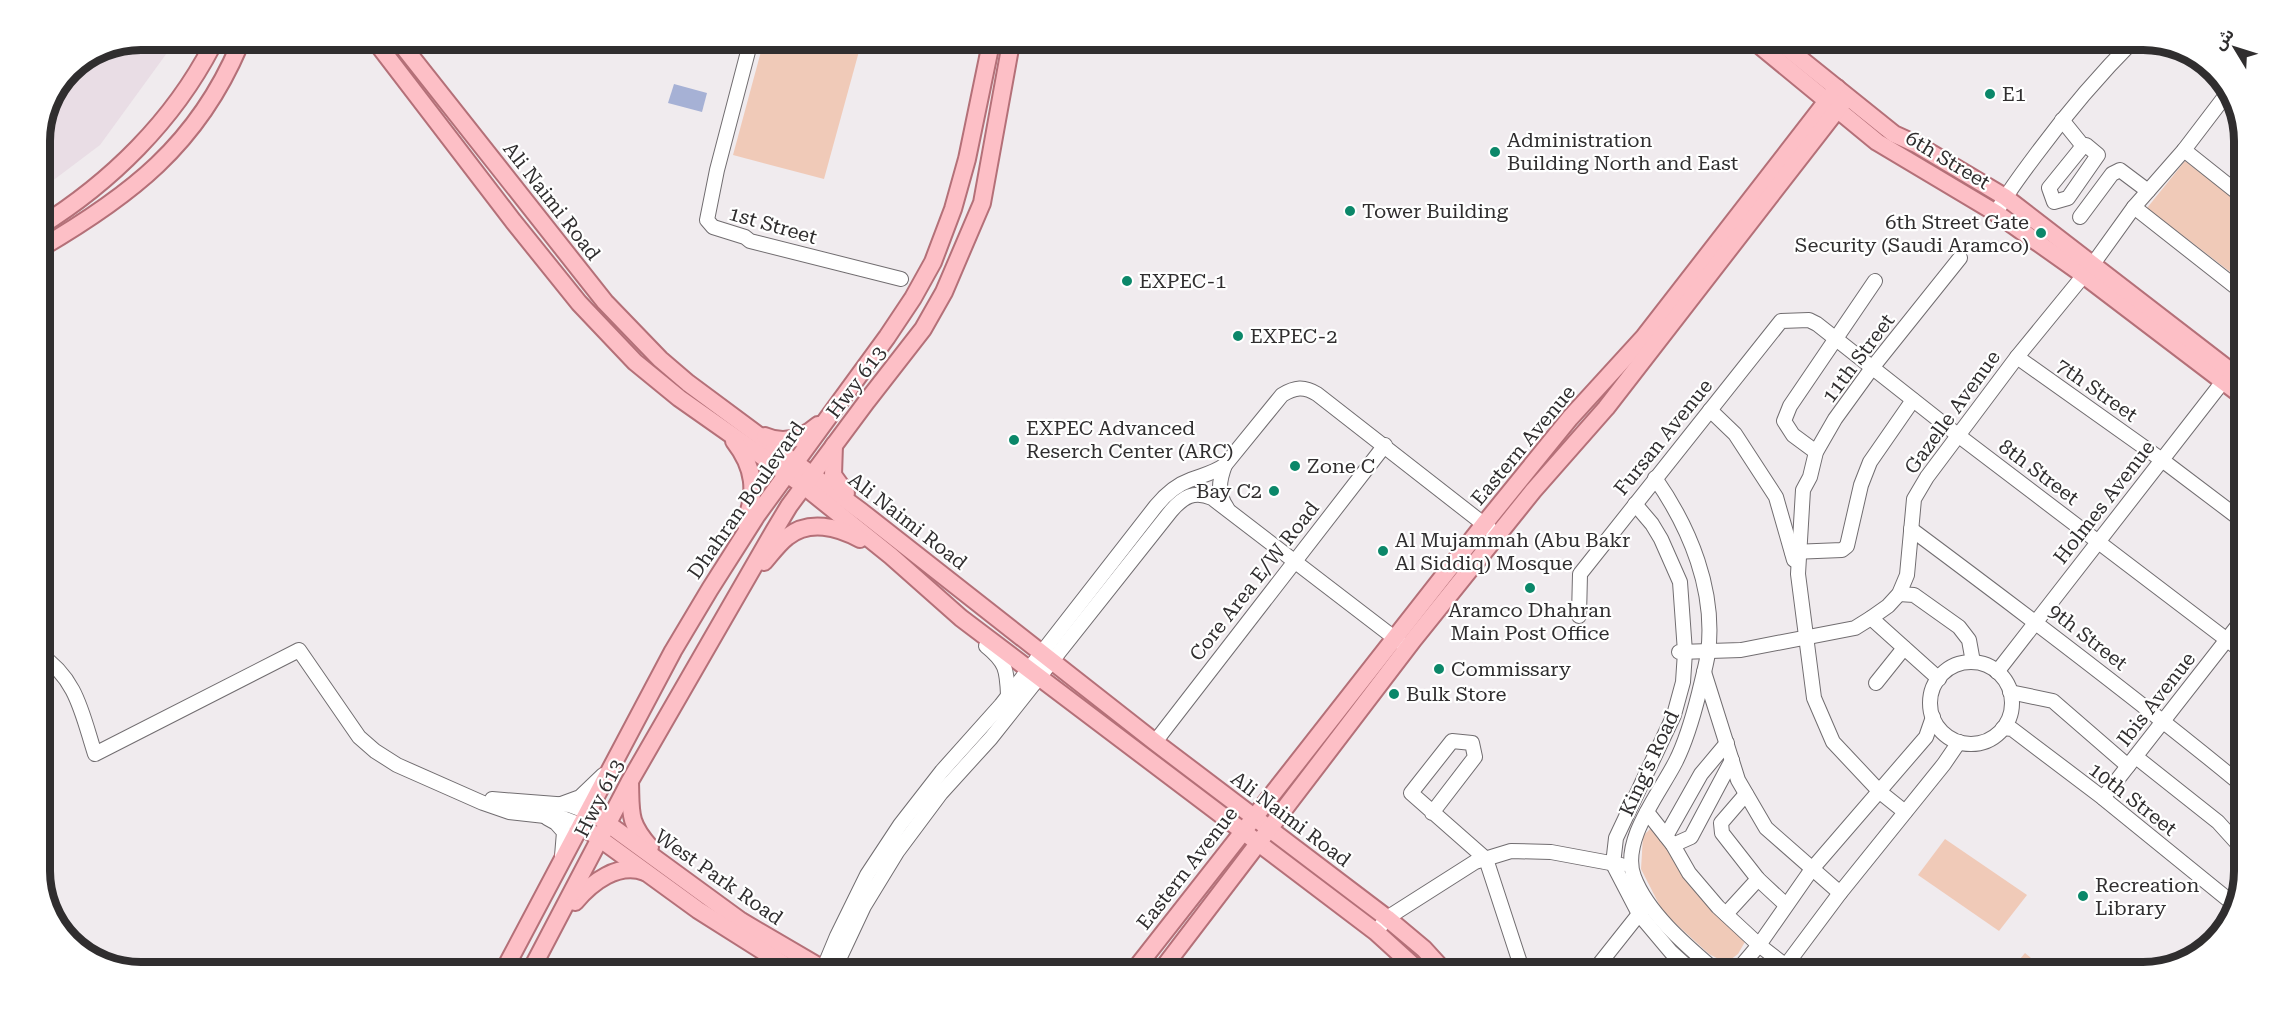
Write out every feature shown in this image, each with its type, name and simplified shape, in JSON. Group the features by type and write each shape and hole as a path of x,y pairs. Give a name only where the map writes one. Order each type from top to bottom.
{"main road":[{"path":"50,220 75,203 135,152 182,94 210,50"},
{"path":"50,242 108,206 159,166 202,116 219,88 237,50"},
{"name":"Ali Naimi Road","path":"382,50 513,221 608,336 659,383 722,427 862,512 1155,742 1248,824"},
{"name":"Ali Naimi Road","path":"406,50 605,302 660,359 751,430 791,468"},
{"name":"Dhahran Boulevard","path":"508,962 673,651 733,552 906,308 933,262 953,209 967,159 990,50"},
{"name":"Hwy 613","path":"535,962 630,781 774,531 834,445 923,328 944,292 963,252 982,202 1010,50"},
{"name":"6th Street","path":"1767,50 1837,99 2005,197 2088,270 2232,377"},
{"name":"6th Street","path":"1787,50 1877,142 2088,270"},
{"name":"Eastern Avenue","path":"1141,962 1485,523 1570,418 1644,338 1837,99"},
{"name":"Eastern Avenue","path":"1168,962 1414,639 1533,490 1612,400 1837,99"},
{"path":"751,430 773,439 790,440 808,433 831,415"},
{"path":"722,427 749,464 754,488 749,511 733,552"},
{"path":"834,445 833,475 841,489 862,512"},
{"name":"Ali Naimi Road","path":"809,480 961,618 1034,673 1264,836 1388,918 1436,962"},
{"path":"741,591 787,537 810,527 826,527 847,532 891,556"},
{"path":"630,781 633,824 637,833 670,870"},
{"name":"West Park Road","path":"584,819 670,870 762,935 810,962"},
{"name":"West Park Road","path":"605,831 651,875 736,935 780,962"},
{"name":"Ali Naimi Road","path":"1264,836 1409,962"},
{"path":"556,923 595,882 629,869 636,869 651,875"}],"street":[{"name":"1st Street","path":"748,50 717,170 707,220 713,227 745,237 750,241 901,279"},
{"path":"1996,213 2005,197 2062,120 2097,76 2124,50"},
{"name":"Gazelle Avenue","path":"1899,594 1906,575 1914,499 1927,477 2017,357 2088,270 2134,207 2224,100"},
{"path":"2062,120 2083,146"},
{"path":"2184,150 2233,189"},
{"path":"2080,217 2112,174 2120,170 2148,191"},
{"path":"2134,207 2233,285"},
{"name":"11th Street","path":"1905,812 1880,792 1833,742 1814,698 1796,553 1803,490 1810,477 1816,452 1872,368 1960,258"},
{"path":"1816,452 1793,435 1784,421 1790,406 1875,281"},
{"name":"Fursan Avenue","path":"1579,616 1580,574 1781,321 1809,320 1817,324"},
{"name":"8th Street","path":"1817,324 1959,436 2234,645"},
{"name":"7th Street","path":"2017,357 2234,514"},
{"name":"Holmes Avenue","path":"1997,672 2162,460 2232,377"},
{"path":"831,962 897,852 941,793 991,738 1034,673 1166,495 1189,480 1216,472 1225,465 1282,395 1295,388 1309,389 1317,394 1485,523 1491,530 1491,543"},
{"path":"1796,553 1842,550 1847,546 1870,462 1913,400"},
{"name":"11th Street","path":"1710,410 1735,434 1776,497 1796,553"},
{"name":"Core Area E/W Road","path":"1155,742 1385,445"},
{"path":"1225,465 1219,485 1223,502 1229,511"},
{"name":"King's Road","path":"1655,478 1674,506 1692,543 1702,577 1708,617 1708,651 1691,728 1675,763 1647,812 1631,850 1633,876 1648,903 1685,945 1705,962"},
{"path":"1776,497 1792,497 1803,490"},
{"path":"1047,656 1183,498 1203,494 1212,498 1394,639 1403,644 1414,639"},
{"name":"King's Road","path":"1613,864 1616,838 1674,715 1683,682 1680,582 1661,539 1635,504"},
{"name":"9th Street","path":"1911,529 2036,622 2234,778"},
{"path":"1682,652 1741,650 1855,628 1888,606 1899,594 1914,595 1959,627 1969,640 1973,662"},
{"path":"961,618 973,636 999,656 1007,672 1008,695"},
{"path":"1871,618 1939,679"},
{"name":"Ibis Avenue","path":"2103,798 2234,631"},
{"path":"1876,683 1904,648"},
{"path":"50,661 64,675 74,691 95,754 299,650 353,729 375,751 422,777 509,812 584,819"},
{"path":"1745,962 1812,869 1926,737 1933,717 1932,695 1939,679 1954,666 1973,662 1985,665 1997,672 2005,680 2010,692 2011,711 2003,728 1994,737 1982,742 1970,744 1959,742 1942,731 1933,717"},
{"path":"1704,672 1738,780 1766,828 1840,893"},
{"path":"829,962 851,906 881,852 942,771 1008,695 1034,673"},
{"path":"2010,692 2054,700 2132,761 2218,822 2234,840"},
{"name":"10th Street","path":"2003,728 2012,729 2103,798 2228,900"},
{"path":"1432,813 1475,757 1472,742 1452,741 1411,793 1432,813 1486,859 1520,962"},
{"path":"1789,962 1840,893 1944,764 1959,742"},
{"path":"1670,841 1701,774 1727,743"},
{"path":"1670,841 1691,837 1732,760"},
{"path":"557,805 580,797 613,765"},
{"path":"1706,768 1723,777 1738,780"},
{"path":"1746,794 1721,823 1722,833 1758,879 1786,905"},
{"path":"469,796 509,802 569,805 584,819"},
{"path":"1647,812 1670,841 1689,873 1726,914 1777,962"},
{"path":"530,814 550,820 564,832 560,866"},
{"path":"1376,932 1388,918 1429,889 1475,862 1511,851 1551,852 1613,864 1632,865"},
{"path":"1613,864 1639,914 1682,962"},
{"path":"1726,914 1758,879"},
{"path":"1601,962 1648,903"}],"shaded area":[{"path":"169,50 100,145 50,183 50,135 53,117 68,85 81,72 106,56 123,51"},
{"path":"761,50 859,50 824,179 733,155"},
{"path":"2185,161 2233,197 2233,274 2147,208"},
{"path":"1651,828 1662,835 1746,940 1738,954 1727,962 1709,954 1663,912 1641,869 1643,836"},
{"path":"1945,839 2027,895 1999,931 1918,875"},
{"path":"2025,953 2036,962 2017,962"}],"water":[{"path":"674,84 707,93 702,112 668,103"}],"place":[{"name":"E1","path":"1990,94"},
{"name":"Administration Building North and East","path":"1495,152"},
{"name":"Tower Building","path":"1350,211"},
{"name":"6th Street Gate Security (Saudi Aramco)","path":"2041,233"},
{"name":"EXPEC-1","path":"1127,281"},
{"name":"EXPEC-2","path":"1238,336"},
{"name":"EXPEC Advanced Reserch Center (ARC)","path":"1014,440"},
{"name":"Zone C","path":"1295,466"},
{"name":"Bay C2","path":"1274,491"},
{"name":"Al Mujammah (Abu Bakr Al Siddiq) Mosque","path":"1383,551"},
{"name":"Aramco Dhahran Main Post Office","path":"1530,588"},
{"name":"Commissary","path":"1439,669"},
{"name":"Bulk Store","path":"1394,694"},
{"name":"Recreation Library","path":"2083,896"}]}
